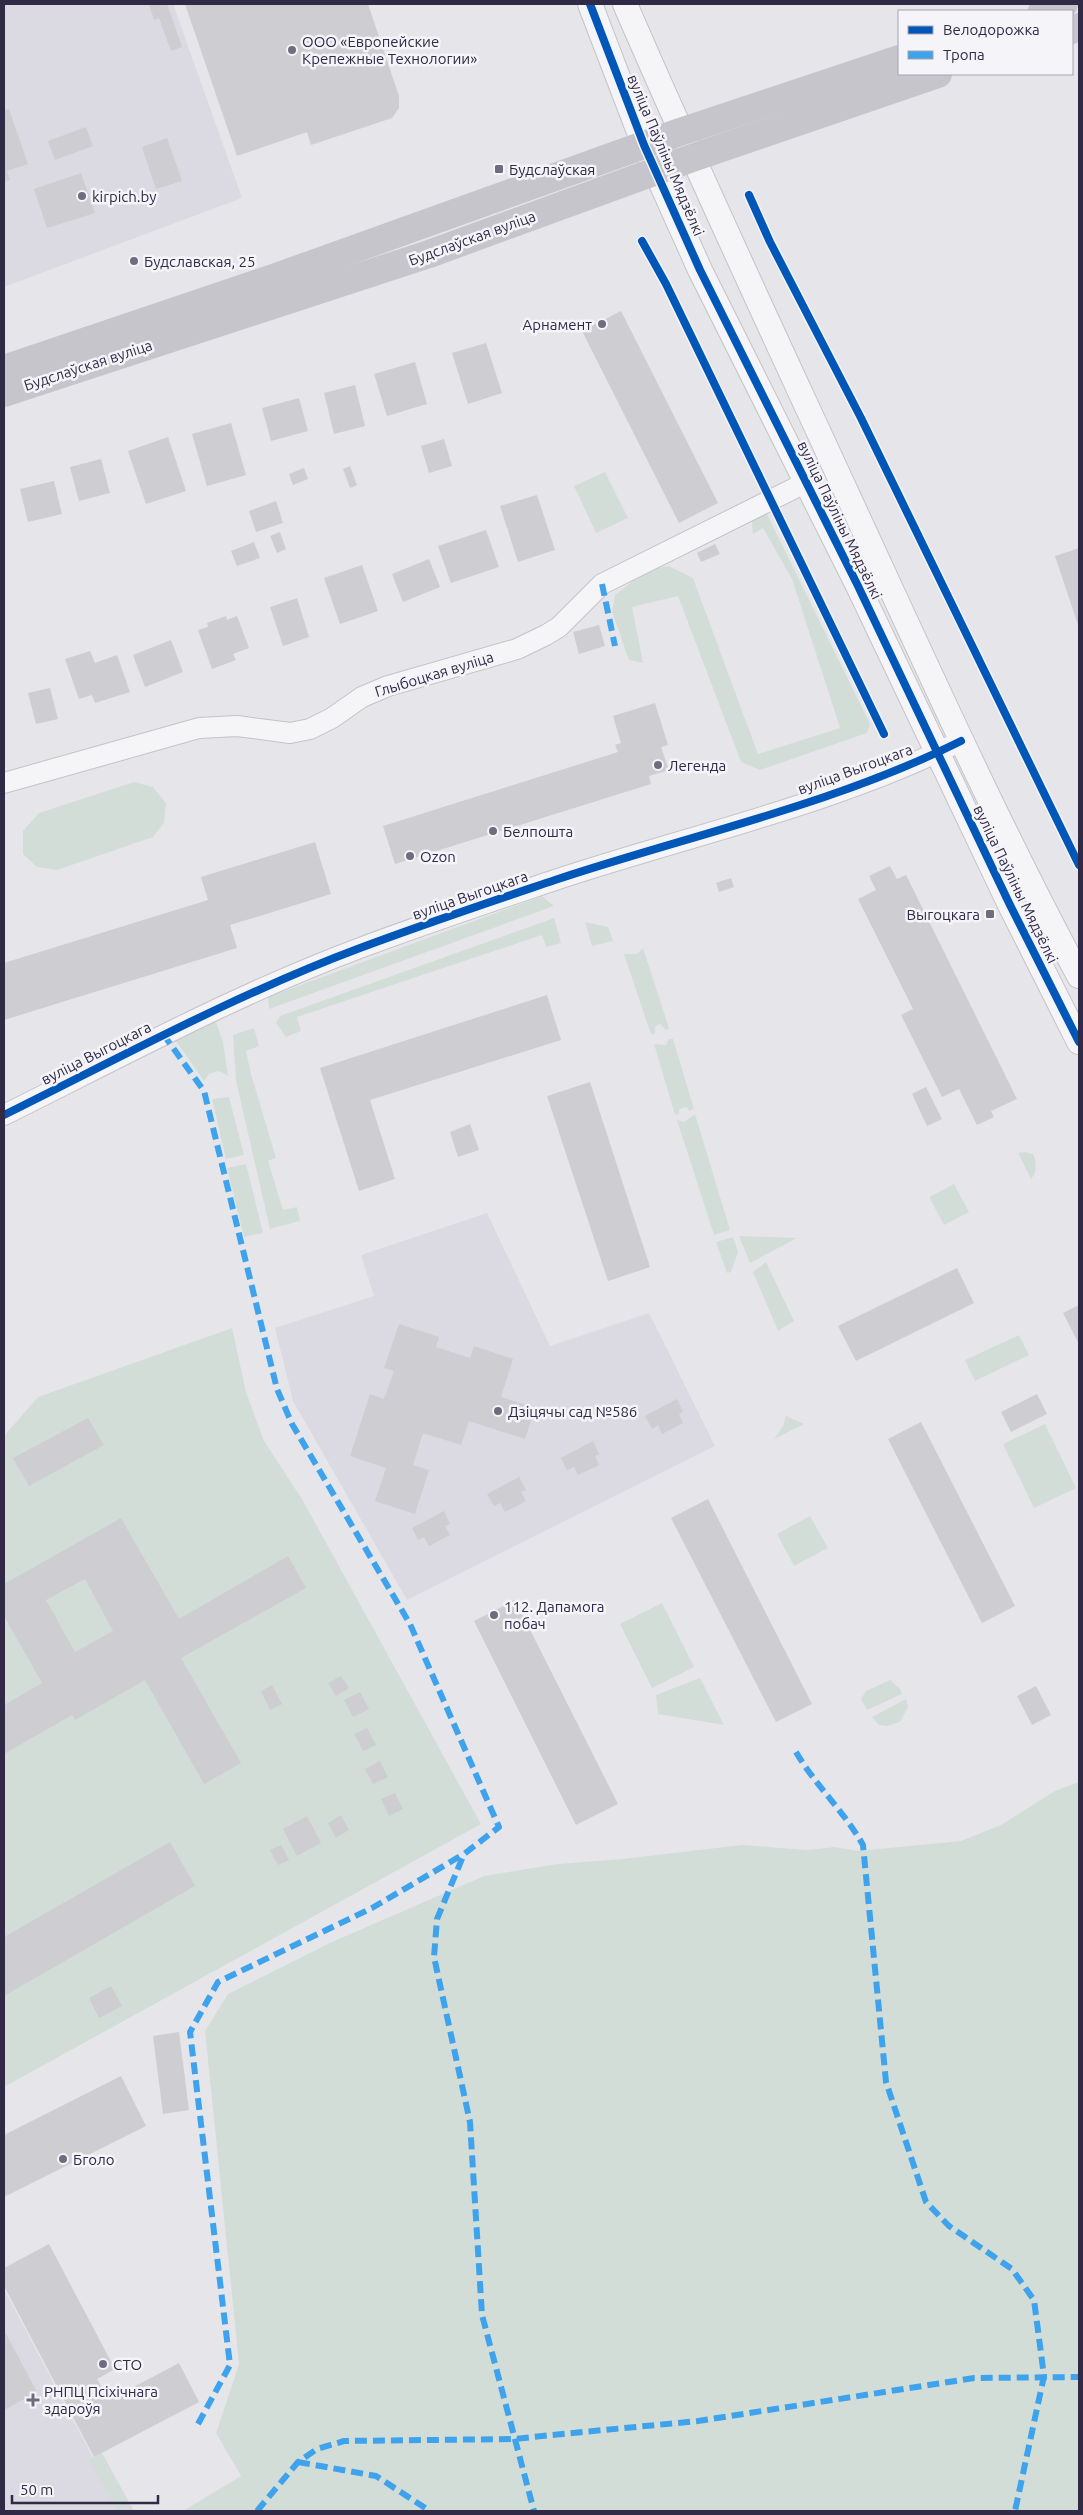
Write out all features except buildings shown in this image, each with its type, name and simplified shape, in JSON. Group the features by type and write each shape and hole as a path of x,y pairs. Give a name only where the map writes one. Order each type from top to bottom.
{"main road":[{"path":"1045,10 1064,4"},
{"name":"Будслаўская вуліца","path":"4,369 279,276 680,132 898,59"},
{"name":"Будслаўская вуліца","path":"4,393 420,257 692,158 935,75"}],"street":[{"name":"вуліца Паўліны Мядзёлкі","path":"590,4 655,172 700,270 806,482 1010,906 1079,1042"},
{"name":"вуліца Паўліны Мядзёлкі","path":"625,4 680,132 961,741 1041,904 1079,976"},
{"name":"Глыбоцкая вуліца","path":"4,783 199,728 237,726 290,733 310,729 332,718 362,697 388,686 517,649 546,635 558,627 602,584 806,482"},
{"name":"вуліца Выгоцкага","path":"4,1115 163,1034 360,948 558,880 893,772 961,741"}],"shaded area":[{"path":"4,4 173,4 242,198 4,287"},
{"path":"605,472 628,518 596,533 574,486"},
{"path":"766,512 870,724 867,733 760,770 741,762 678,596 632,607 643,663 629,660 612,612 615,595 647,570 669,566 693,578 758,754 840,728 792,579 763,528 753,534 752,521"},
{"path":"134,782 153,787 166,803 164,823 153,837 57,870 37,867 23,854 23,831 39,813"},
{"path":"542,896 554,906 269,1009 268,997"},
{"path":"554,918 561,943 546,947 542,935 297,1017 301,1031 286,1037 276,1023 280,1016"},
{"path":"585,922 608,927 613,941 592,946"},
{"path":"643,948 669,1028 666,1030 660,1024 655,1027 655,1034 651,1034 624,954 637,954"},
{"path":"215,1019 223,1042 228,1076 219,1071 209,1074 204,1081 174,1038"},
{"path":"254,1028 259,1046 246,1051 276,1158 268,1161 283,1210 297,1207 300,1221 270,1229 236,1081 233,1035"},
{"path":"669,1039 673,1039 694,1109 689,1111 687,1107 679,1109 679,1114 675,1115 654,1044 666,1045"},
{"path":"229,1097 244,1155 226,1159 212,1099"},
{"path":"695,1114 730,1230 714,1235 677,1120 684,1122"},
{"path":"1018,1153 1033,1154 1035,1160 1036,1167 1031,1179"},
{"path":"246,1164 263,1233 244,1237 227,1168"},
{"path":"954,1184 969,1212 944,1225 929,1197"},
{"name":"Дзіцячы сад №586","path":"487,1213 550,1346 649,1313 715,1446 407,1600 293,1401 275,1328 374,1296 361,1255"},
{"path":"739,1236 797,1238 750,1263"},
{"path":"733,1237 738,1252 731,1272 727,1273 716,1242"},
{"path":"766,1262 794,1321 778,1331 753,1272"},
{"path":"232,1328 246,1392 264,1441 302,1499 481,1824 4,2087 4,1436 38,1397"},
{"path":"1019,1335 1029,1355 975,1381 965,1360"},
{"path":"786,1416 804,1424 774,1439 783,1426"},
{"path":"1045,1424 1076,1488 1034,1508 1003,1444"},
{"path":"810,1516 828,1548 794,1566 777,1534"},
{"path":"662,1603 694,1667 652,1688 620,1624"},
{"path":"700,1678 724,1725 658,1714 656,1695"},
{"path":"890,1680 900,1689 902,1694 867,1710 861,1699 866,1691"},
{"path":"906,1699 908,1707 900,1722 887,1726 879,1725 872,1717"},
{"path":"1079,1782 1079,2511 183,2511 241,2476 216,2433 239,2364 205,2031 228,1994 332,1942 484,1876 558,1864 622,1859 742,1845 807,1850 835,1847 858,1851 961,1841 1001,1825 1055,1791"},
{"name":"РНПЦ Псіхічнага здароўя","path":"4,2289 121,2511 4,2511"},
{"path":"102,2453 134,2511 118,2511 88,2460"}],"marked path":[{"path":"602,584 615,646"},
{"path":"163,1034 204,1091 277,1389 292,1424 410,1624 499,1827 464,1854 437,1919 434,1957 470,2122 482,2315 534,2511"},
{"path":"796,1752 863,1845 886,2082 926,2202 949,2226 1012,2269 1034,2300 1044,2376 1015,2511"},
{"path":"198,2424 230,2365 190,2032 218,1982 372,1908 464,1854"},
{"path":"257,2511 298,2462 317,2449 344,2441 514,2439 698,2421 974,2378 1079,2377"},
{"path":"298,2462 376,2476 430,2511"}],"cycle path":[{"path":"590,4 644,145 700,270 858,586 1010,905 1079,1042"},
{"path":"749,195 770,242 861,418 1079,865"},
{"path":"642,241 666,284 884,734"},
{"path":"4,1115 224,1006 269,985 360,948 555,880 812,801 912,764 961,741"}],"place":[{"name":"ООО «Европейские Крепежные Технологии»","path":"292,50"},
{"name":"Будслаўская","path":"499,169"},
{"name":"kirpich.by","path":"82,196"},
{"name":"Будславская, 25","path":"134,261"},
{"name":"Арнамент","path":"602,324"},
{"name":"Легенда","path":"658,765"},
{"name":"Белпошта","path":"493,831"},
{"name":"Ozon","path":"410,856"},
{"name":"Выгоцкага","path":"990,914"},
{"name":"Дзіцячы сад №586","path":"498,1411"},
{"name":"112. Дапамога побач","path":"494,1615"},
{"name":"Бголо","path":"63,2159"},
{"name":"СТО","path":"103,2364"},
{"name":"РНПЦ Псіхічнага здароўя","path":"33,2400"}]}
